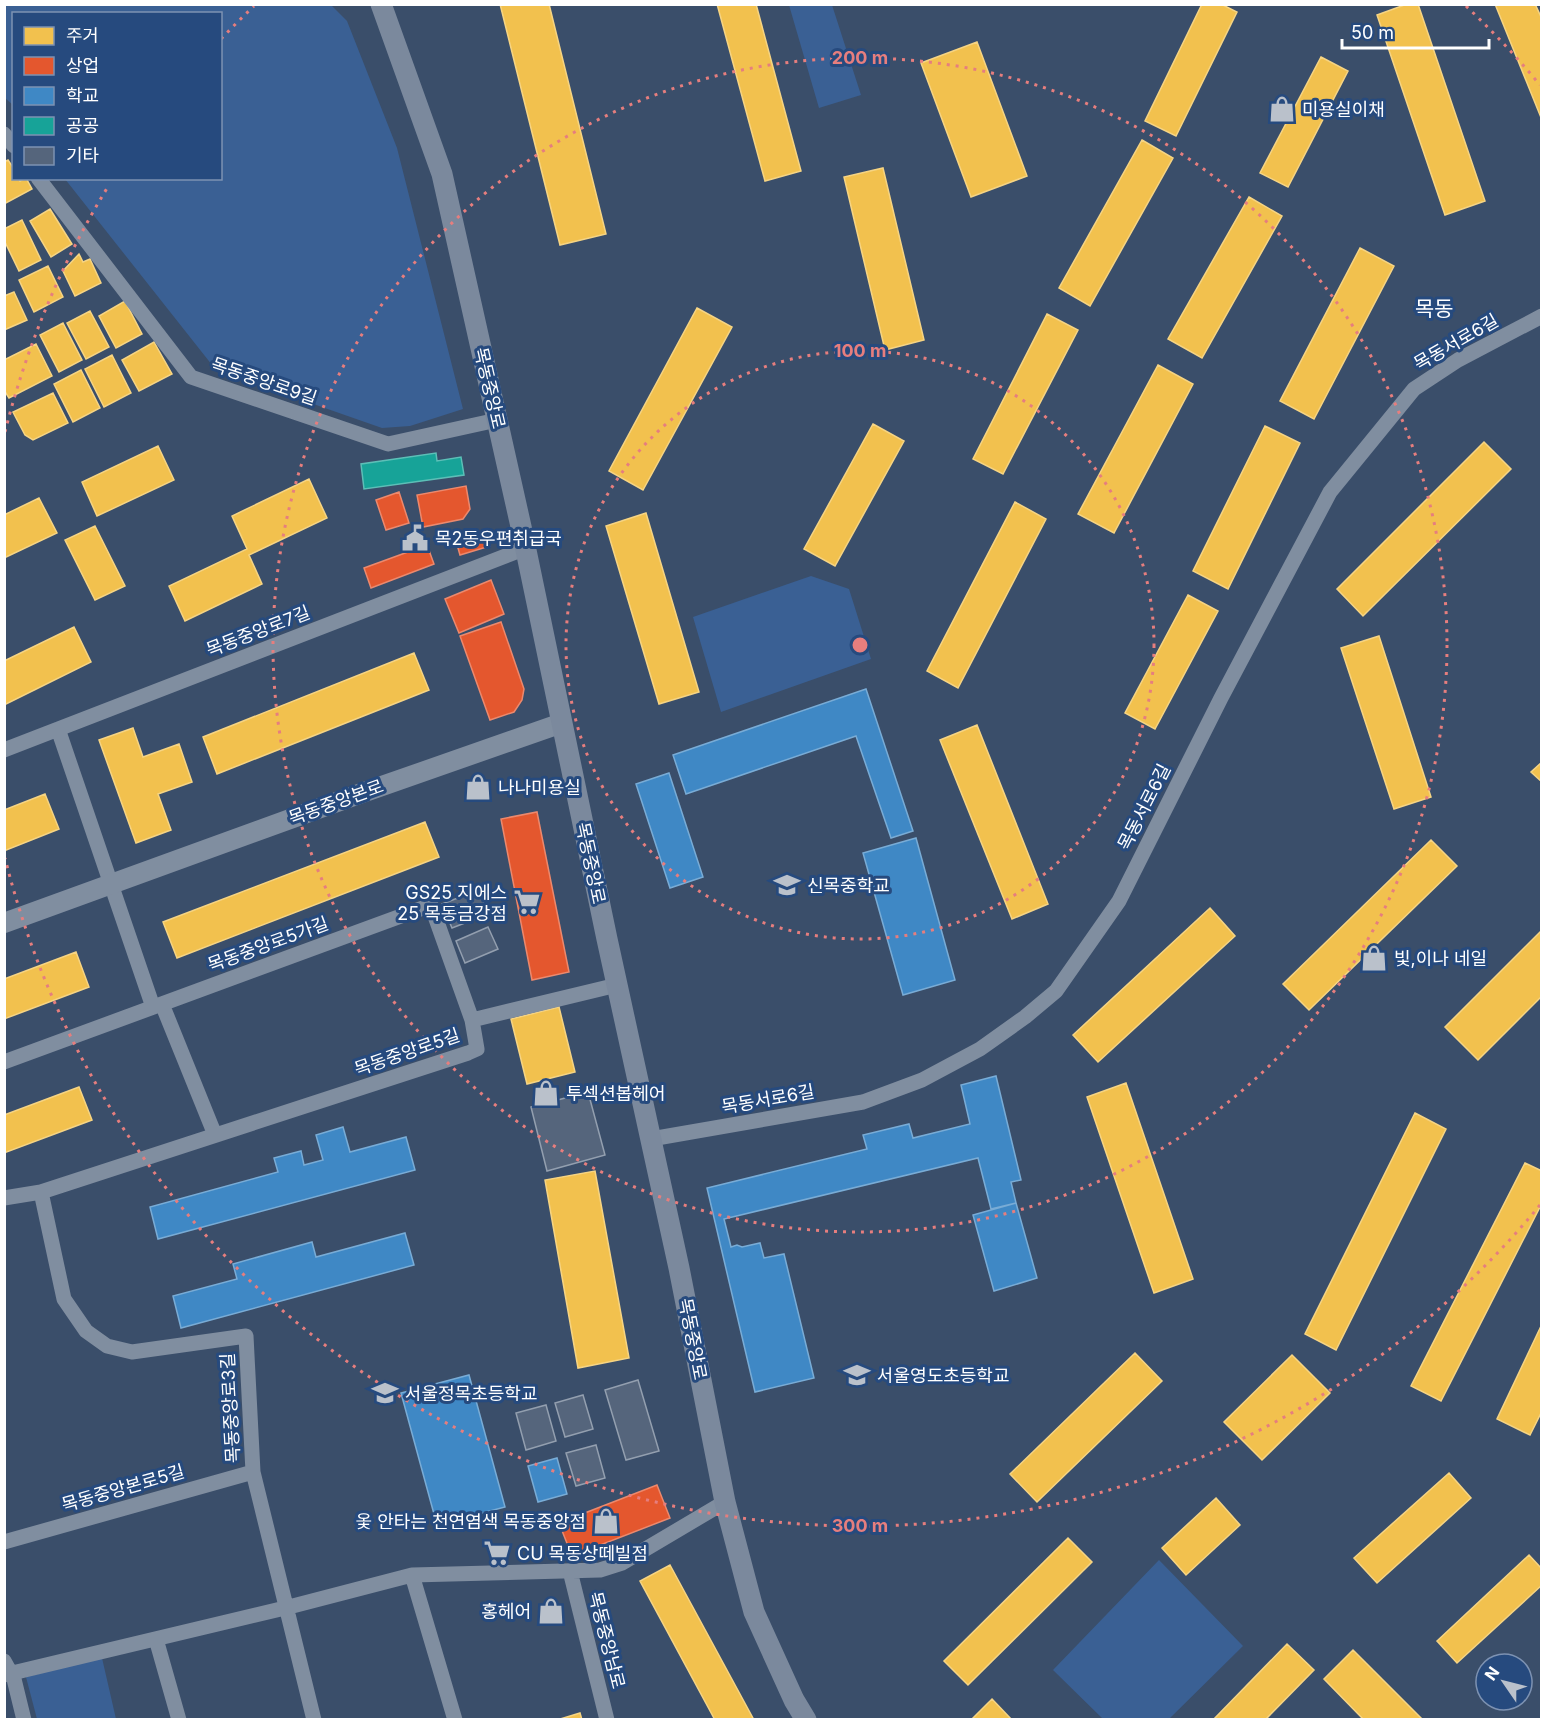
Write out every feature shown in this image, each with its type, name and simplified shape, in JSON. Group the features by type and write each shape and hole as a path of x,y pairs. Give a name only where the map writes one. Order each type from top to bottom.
{"main road":[{"name":"목동중앙로","path":"381,4 442,174 526,548 617,985 679,1268 725,1502 754,1612 794,1700 806,1719"}],"street":[{"name":"목동중앙로9길","path":"40,180 191,377 388,444 497,420"},
{"name":"목동서로6길","path":"651,1139 863,1102 922,1080 980,1049 1025,1017 1056,991 1119,901 1221,698 1330,492 1414,389 1458,360 1542,316"},
{"name":"목동중앙로7길","path":"4,750 526,548"},
{"name":"목동중앙본로","path":"4,923 562,723"},
{"path":"58,729 157,1006 216,1135"},
{"name":"목동중앙로5가길","path":"4,1062 431,905 472,1020"},
{"name":"목동중앙로5길","path":"4,1198 41,1192 468,1053 477,1048 472,1020 617,985"},
{"name":"목동중앙로3길","path":"41,1192 64,1299 86,1331 107,1346 132,1352 246,1336 253,1472 314,1719"},
{"name":"목동중앙본로5길","path":"4,1542 253,1472"},
{"path":"24,1719 7,1669 156,1639 412,1575 600,1570 622,1563 725,1502"},
{"name":"목동중앙남로","path":"570,1570 607,1719"},
{"path":"412,1575 455,1719"},
{"path":"156,1639 178,1719"}],"shaded area":[{"path":"5,4 331,5 347,21 397,148 463,409 410,426 382,428 216,370 66,180 222,180 222,12 12,12 12,104 5,98"},
{"path":"789,5 832,5 861,95 819,108"},
{"path":"811,576 849,589 871,659 721,712 693,617"},
{"path":"1159,1560 1243,1646 1169,1719 1103,1719 1053,1670"},
{"path":"102,1658 116,1719 37,1719 26,1677"}],"building: 주거":[{"path":"500,4 549,4 606,234 560,245"},
{"path":"717,4 756,4 801,171 765,181"},
{"path":"1202,4 1221,4 1237,12 1176,136 1145,121"},
{"path":"1407,4 1418,4 1485,201 1445,215 1377,15"},
{"path":"1495,4 1535,4 1542,19 1542,120"},
{"path":"977,42 1027,176 971,197 921,63"},
{"path":"1321,57 1348,71 1288,187 1260,173"},
{"path":"1142,140 1173,158 1090,306 1059,288"},
{"path":"8,160 12,166 12,180 27,180 32,189 4,204 4,162"},
{"path":"883,168 924,340 885,350 844,177"},
{"path":"1249,197 1282,216 1202,358 1168,339"},
{"path":"50,209 72,244 51,257 30,221"},
{"path":"22,220 41,260 19,271 4,240 4,229"},
{"path":"1360,248 1394,266 1314,419 1280,401"},
{"path":"79,254 83,262 90,259 101,283 75,296 63,271"},
{"path":"48,266 63,297 34,312 19,280"},
{"path":"14,292 27,320 4,330 4,296"},
{"path":"125,301 142,334 116,348 99,316"},
{"path":"697,308 732,327 643,490 609,471"},
{"path":"90,311 109,347 86,359 67,323"},
{"path":"1047,314 1078,330 1003,474 973,459"},
{"path":"63,323 82,360 59,372 40,335"},
{"path":"154,342 172,374 139,391 122,360"},
{"path":"36,344 52,376 9,398 4,390 4,360"},
{"path":"112,355 131,393 104,407 85,369"},
{"path":"1158,365 1193,384 1114,533 1078,514"},
{"path":"81,370 100,408 73,422 54,384"},
{"path":"53,393 68,423 33,440 25,435 13,412"},
{"path":"873,424 904,441 835,566 804,549"},
{"path":"1265,426 1300,443 1228,589 1193,571"},
{"path":"1484,442 1511,469 1363,616 1337,589"},
{"path":"158,446 174,480 97,516 82,482"},
{"path":"309,479 327,518 249,555 262,584 185,621 169,586 247,549 232,516"},
{"path":"39,498 57,533 4,558 4,515"},
{"path":"1015,502 1046,519 958,688 927,671"},
{"path":"646,513 699,692 659,704 606,526"},
{"path":"95,526 125,586 95,600 65,540"},
{"path":"1188,595 1218,611 1155,729 1125,713"},
{"path":"74,627 91,662 4,705 4,661"},
{"path":"1379,636 1431,797 1394,809 1341,648"},
{"path":"414,653 429,690 217,774 203,737"},
{"path":"977,725 1048,904 1012,919 940,740"},
{"path":"133,728 143,757 179,744 192,782 158,794 171,830 136,843 99,740"},
{"path":"1542,762 1542,782 1531,772"},
{"path":"45,794 59,829 4,851 4,810"},
{"path":"425,822 439,857 177,958 163,922"},
{"path":"1431,840 1457,866 1309,1010 1283,984"},
{"path":"1210,908 1235,936 1098,1062 1073,1035"},
{"path":"1542,930 1542,996 1478,1060 1445,1027"},
{"path":"76,952 89,987 4,1019 4,979"},
{"path":"559,1007 575,1072 527,1084 511,1019"},
{"path":"1126,1083 1193,1279 1154,1293 1087,1097"},
{"path":"79,1087 92,1120 4,1153 4,1115"},
{"path":"1415,1113 1446,1129 1336,1350 1305,1334"},
{"path":"1525,1163 1542,1171 1542,1203 1441,1401 1411,1386"},
{"path":"595,1171 629,1358 578,1368 545,1180"},
{"path":"1542,1324 1542,1411 1530,1435 1497,1419"},
{"path":"1135,1353 1162,1381 1037,1502 1010,1474"},
{"path":"1292,1355 1330,1393 1262,1460 1224,1422"},
{"path":"1449,1473 1471,1498 1377,1583 1354,1558"},
{"path":"1216,1498 1240,1525 1186,1575 1162,1548"},
{"path":"1068,1538 1092,1562 968,1685 944,1661"},
{"path":"1529,1555 1542,1569 1542,1585 1457,1663 1437,1641"},
{"path":"670,1565 754,1720 715,1720 640,1581"},
{"path":"1287,1644 1314,1670 1265,1720 1213,1720"},
{"path":"1353,1650 1423,1720 1364,1720 1324,1679"},
{"path":"992,1699 1012,1720 971,1720"},
{"path":"580,1713 582,1720 557,1720"}],"building: 상업":[{"path":"466,486 470,509 463,519 423,527 417,495"},
{"path":"399,492 409,523 386,530 376,500"},
{"path":"486,532 490,546 460,555 456,541"},
{"path":"427,545 434,564 371,588 364,568"},
{"path":"491,580 504,614 459,633 445,599"},
{"path":"501,622 524,689 522,700 514,712 490,720 460,636"},
{"path":"537,812 569,972 532,980 501,819"},
{"path":"657,1485 670,1518 572,1556 559,1523"}],"building: 학교":[{"path":"866,689 913,831 891,838 856,736 686,794 673,755"},
{"path":"669,773 703,877 670,888 636,784"},
{"path":"916,838 955,980 903,995 863,853"},
{"path":"996,1076 1021,1180 1011,1182 1016,1203 991,1209 978,1158 724,1219 731,1247 760,1243 764,1258 784,1254 814,1378 755,1392 707,1188 867,1149 863,1135 909,1124 913,1138 970,1124 961,1085"},
{"path":"343,1127 350,1152 406,1137 415,1170 158,1239 150,1207 278,1172 274,1158 301,1151 304,1165 323,1160 316,1135"},
{"path":"1016,1203 1037,1278 994,1291 973,1215"},
{"path":"405,1233 414,1265 181,1328 173,1296 237,1279 233,1264 312,1242 316,1257"},
{"path":"469,1375 505,1507 437,1525 401,1393"},
{"path":"557,1458 567,1494 538,1502 528,1466"}],"building: 공공":[{"path":"436,453 437,461 461,457 464,475 364,489 361,464"}],"building: 기타":[{"path":"479,890 488,914 452,928 442,904"},
{"path":"488,927 498,949 465,963 456,941"},
{"path":"588,1092 605,1155 547,1171 531,1107"},
{"path":"638,1380 659,1451 626,1460 605,1390"},
{"path":"583,1395 593,1429 565,1437 555,1403"},
{"path":"546,1405 556,1441 526,1450 516,1413"},
{"path":"596,1445 605,1478 576,1486 566,1453"}],"place":[{"name":"미용실이채","path":"1282,109"},
{"name":"목2동우편취급국","path":"415,538"},
{"name":"나나미용실","path":"478,787"},
{"name":"신목중학교","path":"787,885"},
{"name":"GS25 지에스 25 목동금강점","path":"527,902"},
{"name":"빛,이나 네일","path":"1374,958"},
{"name":"투섹션봅헤어","path":"546,1093"},
{"name":"서울영도초등학교","path":"857,1375"},
{"name":"서울정목초등학교","path":"385,1393"},
{"name":"옻 안타는 천연염색 목동중앙점","path":"606,1521"},
{"name":"CU 목동상떼빌점","path":"497,1553"},
{"name":"홍헤어","path":"551,1611"}],"district":[{"name":"목동","path":"1434,308"}]}
